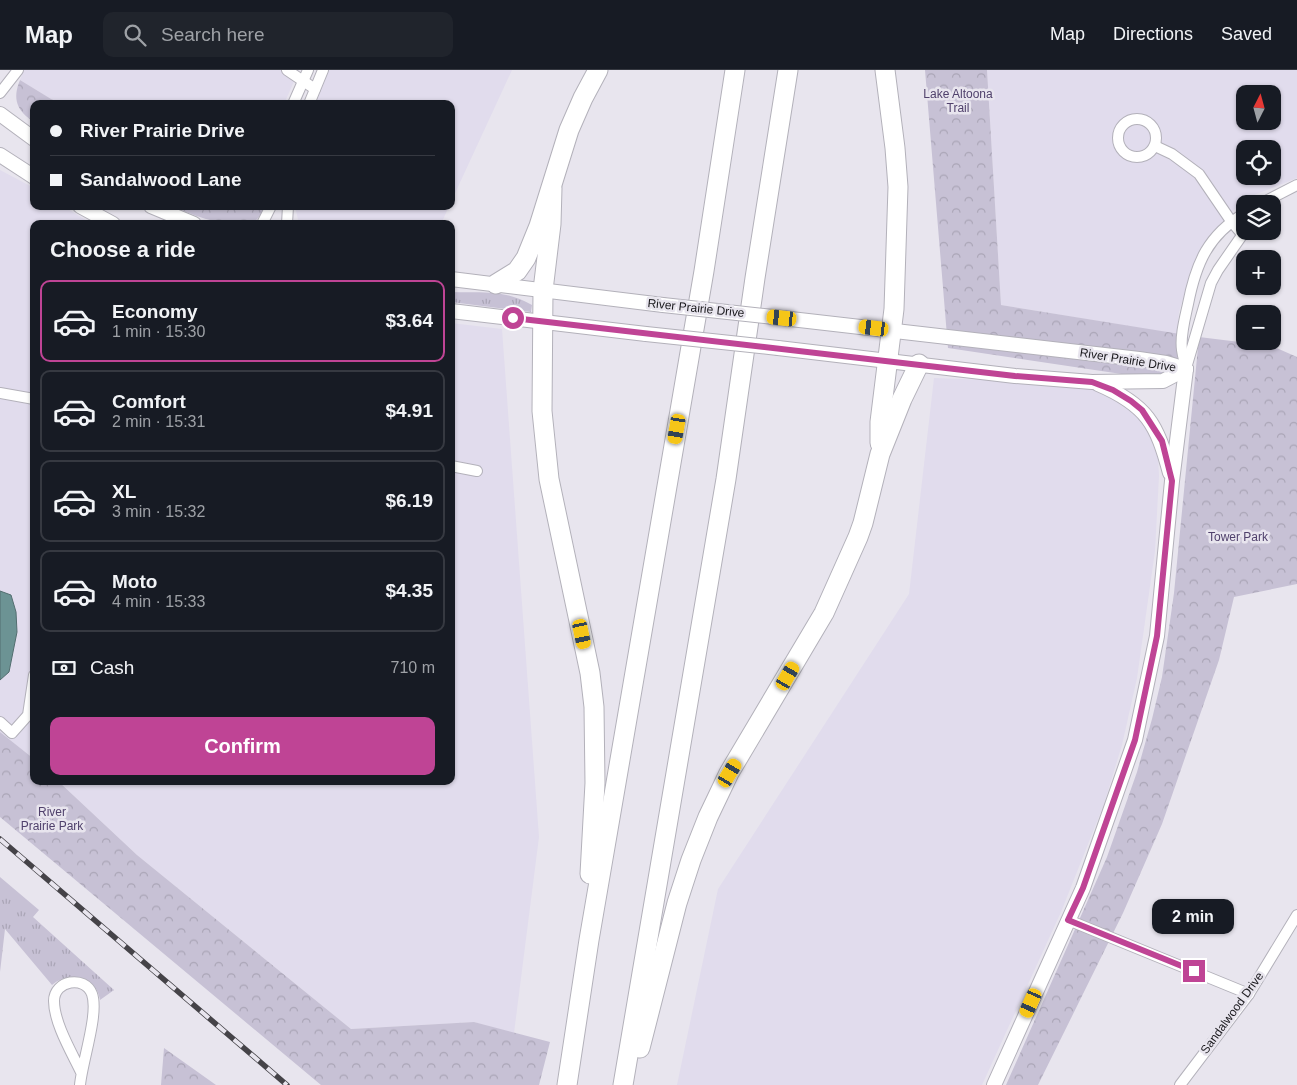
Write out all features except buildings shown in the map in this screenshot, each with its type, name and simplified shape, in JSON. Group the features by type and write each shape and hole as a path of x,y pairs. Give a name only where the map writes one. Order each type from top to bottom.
{"highway":[{"path":"496,284 513,275 523,264 539,226 552,188 559,157 571,125 598,70"},
{"path":"567,1085 589,940 704,271 735,70"},
{"path":"623,1085 726,479 788,70"},
{"path":"880,454 880,422 894,309 898,187 885,70"},
{"path":"552,188 551,224 543,290 542,411 546,461 590,673 594,707 596,783 590,860 589,940"},
{"path":"628,1085 641,1045 677,903 691,860 730,773 824,613 863,523 880,454 902,399 919,364"}],"street":[{"path":"0,93 18,70"},
{"path":"287,70 315,89"},
{"path":"295,100 308,70"},
{"path":"311,100 323,70"},
{"path":"0,114 30,136"},
{"path":"1155,146 1172,154 1199,174 1236,226"},
{"path":"0,155 30,175"},
{"path":"1278,195 1297,185"},
{"path":"87,210 106,220"},
{"path":"161,210 184,220"},
{"path":"1186,369 1182,344 1186,310 1196,269 1210,244 1236,218"},
{"path":"994,1085 1083,888 1135,740 1157,636 1172,481 1186,369 1211,284 1218,270 1239,240"},
{"name":"River Prairie Drive","path":"455,279 1139,359 1166,363 1186,369"},
{"name":"River Prairie Drive","path":"455,311 1015,376 1092,382 1163,381 1186,369"},
{"path":"1092,382 1113,390 1142,410 1162,441 1172,481"},
{"path":"0,393 30,398"},
{"path":"455,467 477,471"},
{"path":"0,722 12,732 28,715 30,702"},
{"name":"Sandalwood Drive","path":"1180,1085 1249,994 1297,915"},
{"path":"1068,920 1249,994"},
{"path":"80,1085 92,1019 93,1001 92,994 87,987 72,982 64,984 59,989 54,1000 58,1019 81,1072"}],"shaded area":[{"path":"24,70 299,70 286,100 52,100 20,80"},
{"path":"329,70 512,70 455,193 455,100 317,100"},
{"path":"987,70 1297,70 1297,178 1281,184 1281,140 1236,140 1236,185 1279,185 1254,195 1236,195 1236,208 1220,224 1202,247 1179,312 1177,334 1001,305"},
{"path":"0,170 30,186 30,210 69,210 86,220 30,220 30,756 0,732"},
{"path":"296,210 447,210 443,220 298,220"},
{"path":"455,323 502,329 539,837 514,1033 474,1022 351,1029 137,855 62,785 455,785"},
{"path":"934,378 988,380 1100,390 1130,408 1148,428 1158,455 1159,476 1155,551 1137,678 1122,745 1104,804 1061,912 982,1085 677,1085 718,889 909,594"},
{"path":"0,591 11,595 16,612 17,632 9,672 0,680"}],"green space":[{"name":"Lake Altoona Trail","path":"925,70 987,70 1001,305 1180,334 1175,382 948,348"},
{"path":"20,80 52,100 30,100 30,119 20,109 16,99"},
{"path":"183,210 263,210 256,220 211,220"},
{"path":"455,292 493,293 512,296 532,305 531,312 455,302"},
{"name":"Tower Park","path":"1199,337 1236,342 1236,350 1281,350 1297,357 1297,584 1234,597 1219,660 1162,824 1123,913 1038,1085 1006,1085 1107,857 1137,772 1162,677 1174,593"},
{"name":"River Prairie Park","path":"0,732 30,756 30,785 62,785 137,855 351,1029 474,1022 550,1042 539,1085 321,1085 0,817"},
{"path":"0,877 39,910 33,917 114,990 100,1000 98,992 93,986 81,978 66,978 52,985 5,929 0,972"},
{"path":"164,1048 216,1085 161,1085"}],"railway":[{"path":"0,839 287,1085"}],"route":[{"path":"513,318 1015,376 1092,382 1113,390 1142,410 1162,441 1172,481 1157,636 1135,740 1083,888 1068,920 1194,971"}]}
